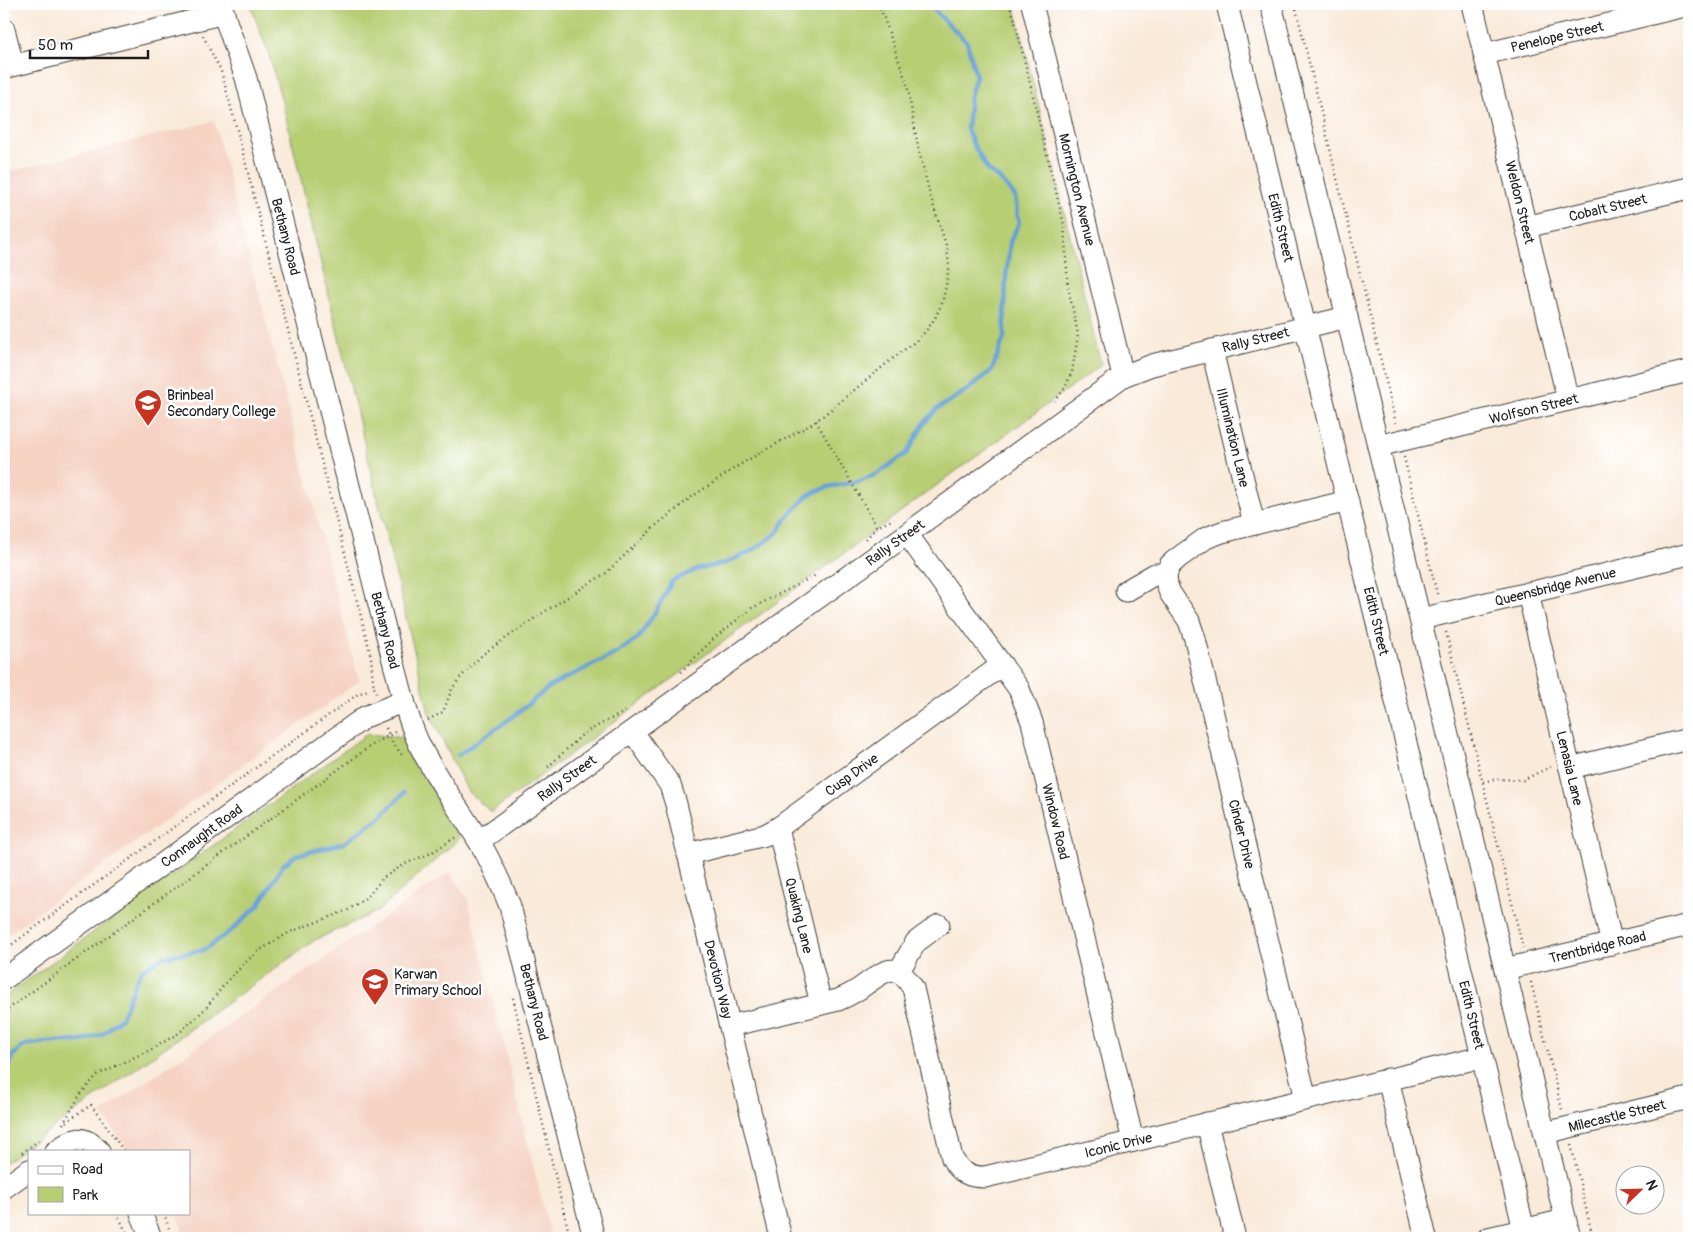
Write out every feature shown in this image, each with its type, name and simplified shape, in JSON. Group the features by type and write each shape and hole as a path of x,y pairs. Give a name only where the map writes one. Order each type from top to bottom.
{"street":[{"name":"Mornington Avenue","path":"1032,4 1123,376"},
{"name":"Edith Street","path":"1227,4 1525,1234"},
{"path":"1271,4 1567,1229 1488,1238"},
{"name":"Weldon Street","path":"1472,4 1568,400"},
{"name":"Penelope Street","path":"1484,54 1689,5"},
{"path":"4,29 8,67 222,8"},
{"name":"Bethany Road","path":"222,8 246,78 404,700 412,726 427,760 499,877 512,913 594,1238"},
{"name":"Cobalt Street","path":"1526,227 1689,188"},
{"name":"Rally Street","path":"474,835 633,732 902,526 1123,376 1152,365 1347,317"},
{"name":"Illumination Lane","path":"1212,350 1254,524"},
{"name":"Wolfson Street","path":"1378,446 1689,371"},
{"path":"1126,592 1156,574 1166,574 1170,565 1206,538 1348,501"},
{"name":"Window Road","path":"902,526 1019,689 1032,722 1134,1141"},
{"name":"Queensbridge Avenue","path":"1421,619 1689,554"},
{"name":"Cinder Drive","path":"1166,574 1166,585 1188,621 1195,638 1306,1099"},
{"name":"Lenasia Lane","path":"1528,593 1612,944"},
{"name":"Cusp Drive","path":"688,854 764,835 778,828 1002,665"},
{"name":"Connaught Road","path":"4,979 365,717 404,700"},
{"name":"Devotion Way","path":"633,732 670,785 676,804 782,1238"},
{"path":"1568,764 1689,739"},
{"name":"Quaking Lane","path":"778,828 821,1004"},
{"name":"Trentbridge Road","path":"1505,970 1689,925"},
{"path":"730,1026 838,1000 888,969 898,971 916,942 938,926"},
{"name":"Iconic Drive","path":"898,971 907,978 913,988 952,1158 957,1168 964,1174 975,1177 986,1177 1482,1057"},
{"path":"1388,1080 1426,1238"},
{"name":"Milecastle Street","path":"1545,1133 1689,1098"},
{"path":"1208,1123 1235,1238"},
{"path":"50,1144 80,1139 89,1142 97,1150"},
{"path":"4,1188 23,1163"},
{"path":"141,1214 151,1238"}],"path":[{"path":"4,1012 372,745 389,735 443,712 458,679 482,654 606,573 654,527 693,496 744,462 816,421 926,331 942,303 949,266 947,248 930,195 918,148 907,84 879,4"},
{"path":"1009,4 1014,17 1064,225 1068,286 1078,335 1076,355 1066,388 1049,408"},
{"path":"816,421 877,527"},
{"path":"865,540 877,527 902,526"},
{"path":"678,676 712,640 752,608 818,574"},
{"path":"4,950 358,694 368,690"},
{"path":"548,767 584,733 629,709"},
{"path":"1483,782 1495,779 1524,780 1568,764"},
{"path":"65,1122 80,1095 97,1075 152,1049 179,1032 206,1008 227,981 260,950 290,932 348,910 368,896 384,877 405,864 474,835"},
{"path":"58,1127 91,1105 123,1150"},
{"path":"117,1214 128,1238"},
{"path":"164,1214 172,1238"}],"shaded area":[{"name":"Brinbeal Secondary College","path":"214,121 359,681 4,937 4,173"},
{"name":"Karwan Primary School","path":"450,872 468,899 551,1238 184,1238 179,1219 176,1214 190,1214 190,1150 128,1150 101,1113"}],"green space":[{"path":"250,4 1014,4 1101,365 491,812 468,792 429,713 283,105 269,55"},
{"path":"367,734 405,738 460,838 378,911 315,940 4,1163 4,997"}],"waterway":[{"path":"458,755 511,718 552,685 617,653 638,638 655,613 672,581 698,569 723,564 752,551 776,534 787,518 808,495 828,487 860,481 877,474 907,453 925,422 937,409 966,391 992,370 1004,338 1006,277 1010,242 1019,223 1015,197 1004,183 988,170 974,146 967,129 970,96 976,76 967,42 929,4"},
{"path":"4,1077 13,1055 25,1045 46,1042 82,1041 103,1034 122,1017 142,970 163,957 204,950 232,930 259,905 283,865 297,855 344,843 380,817 404,793"}],"place":[{"name":"Brinbeal Secondary College","path":"148,427"},
{"name":"Karwan Primary School","path":"375,1006"}]}
